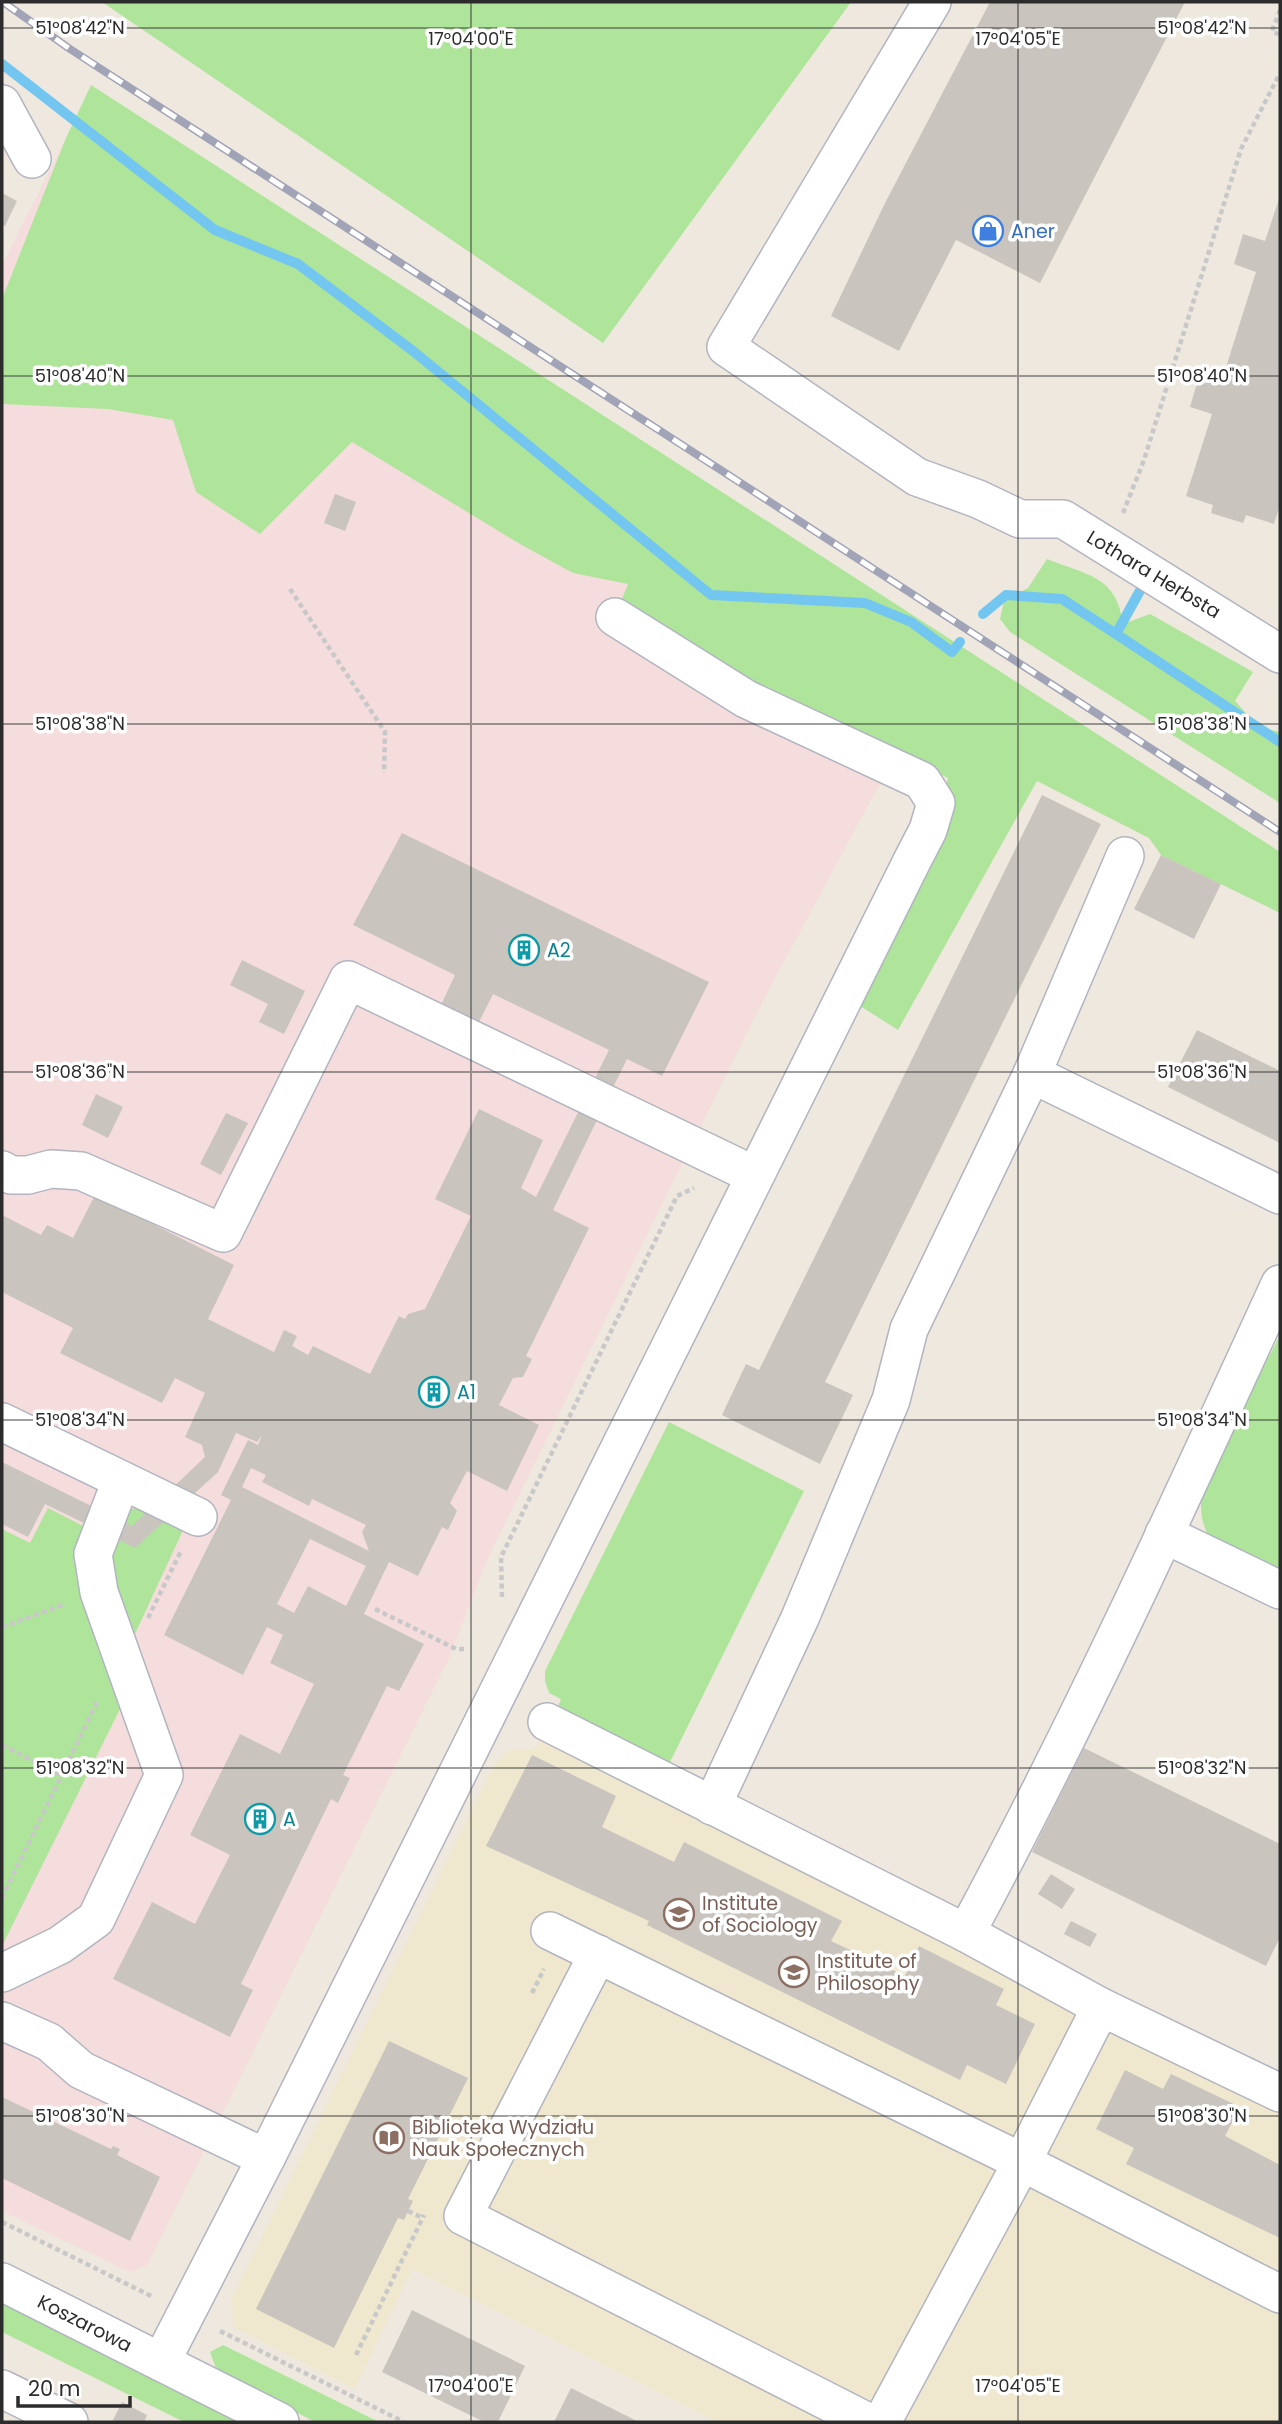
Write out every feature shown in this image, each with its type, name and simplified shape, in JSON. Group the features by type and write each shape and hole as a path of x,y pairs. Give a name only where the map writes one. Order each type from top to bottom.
{"street":[{"name":"Lothara Herbsta","path":"932,2 726,347 917,477 978,499 1020,519 1063,519 1280,654"},
{"path":"2,104 32,159"},
{"path":"161,2362 266,2158 928,830 936,803 922,781 746,699 615,617"},
{"path":"712,1806 800,1618 891,1400 909,1329 1032,1074 1125,856"},
{"path":"2,1170 12,1175 28,1175 51,1169 81,1171 223,1233 348,981 754,1175"},
{"path":"1032,1074 1280,1195"},
{"path":"966,1933 1001,1869 1164,1534 1280,1284"},
{"path":"2,1422 198,1517"},
{"path":"2,1973 60,1945 96,1919 164,1775 99,1592 93,1554 121,1481"},
{"path":"1164,1534 1280,1590"},
{"path":"547,1722 966,1933 1101,2007 1280,2093"},
{"path":"550,1931 1022,2162 1280,2294"},
{"path":"598,1954 463,2216 868,2422"},
{"path":"882,2422 1022,2162 1101,2007"},
{"path":"2,2021 49,2042 81,2070 266,2158"},
{"name":"Koszarowa","path":"2,2282 280,2422"},
{"path":"2,2389 69,2422"}],"path":[{"path":"1280,10 1272,32 1280,35"},
{"path":"1121,521 1144,460 1241,149 1280,73"},
{"path":"290,589 385,732 384,773"},
{"path":"502,1600 501,1557 581,1391 677,1196 704,1183 718,1157"},
{"path":"2,1627 99,1592"},
{"path":"375,1609 456,1649 464,1649"},
{"path":"2,1745 62,1776"},
{"path":"408,2211 423,2218"}],"shaded area":[{"path":"66,138 937,677 756,1014 487,1560 449,1658 147,2265 130,2272 2,2211 2,265"},
{"path":"540,1738 1280,2109 1280,2422 717,2422 412,2269 355,2389 233,2327 232,2297 494,1764 508,1750 534,1750"}],"green space":[{"path":"102,2 851,2 603,343"},
{"path":"91,85 1280,852 1280,913 1161,855 1149,838 1037,781 898,1030 857,1004 926,865 948,778 796,707 619,606 628,584 573,573 352,442 260,534 196,492 173,420 108,409 2,404 2,299 66,138"},
{"path":"1047,559 1087,574 1107,587 1120,608 1123,624 1150,614 1253,672 1235,701 1259,727 1280,732 1280,803 1010,632 1000,619 1004,601 1028,588"},
{"path":"1280,1335 1280,1578 1220,1549 1204,1526 1201,1510 1202,1489"},
{"path":"669,1422 804,1491 670,1762 557,1709 561,1699 549,1693 545,1681 545,1671"},
{"path":"142,1504 184,1528 135,1634 129,1636 104,1557 123,1514"},
{"path":"48,1508 89,1529 124,1701 2,1946 2,1529 30,1543"},
{"path":"2,2304 240,2422 184,2422 2,2332"},
{"path":"223,2345 379,2422 315,2422 217,2371 210,2352"}],"building":[{"path":"990,2 1185,2 1040,283 956,240 899,351 831,316 885,203"},
{"path":"2,193 17,201 5,226 2,224"},
{"path":"1280,196 1280,505 1274,524 1246,515 1243,523 1211,513 1213,505 1186,496 1212,414 1190,407 1199,376 1221,383 1256,272 1234,264 1243,234 1265,241"},
{"path":"335,494 356,502 345,531 324,523"},
{"path":"1042,795 1101,824 825,1382 853,1395 820,1464 722,1415 746,1364 759,1370"},
{"path":"402,833 709,982 662,1076 627,1059 553,1210 589,1228 526,1356 532,1359 523,1377 513,1378 499,1405 539,1425 507,1491 467,1471 450,1503 457,1511 448,1530 442,1527 418,1576 389,1562 364,1614 424,1644 399,1691 387,1686 343,1775 350,1778 338,1803 331,1799 241,1984 253,1990 230,2037 113,1979 152,1902 195,1924 230,1855 190,1835 240,1734 280,1754 314,1684 270,1663 283,1635 267,1627 243,1675 164,1635 231,1500 221,1495 248,1440 258,1445 262,1435 257,1442 236,1433 218,1472 135,1548 45,1504 28,1537 2,1524 2,1462 132,1526 205,1457 202,1445 185,1437 205,1393 175,1378 162,1403 60,1353 73,1328 2,1292 2,1215 41,1235 47,1225 73,1238 95,1195 234,1265 208,1319 274,1352 284,1330 297,1336 292,1346 308,1355 313,1346 370,1374 399,1316 405,1319 408,1314 425,1309 471,1216 435,1199 479,1109 543,1140 521,1188 536,1197 609,1050 493,994 476,1028 439,1009 455,975 353,925","holes":["251,1468 266,1475 262,1482 309,1506 312,1499 366,1525 362,1532 369,1551 242,1487","310,1539 366,1566 346,1606 308,1586 294,1613 277,1604"]},
{"path":"1161,855 1221,884 1194,939 1134,909"},
{"path":"242,960 305,991 284,1034 259,1022 268,1004 230,985"},
{"path":"1197,1030 1280,1071 1280,1143 1168,1087"},
{"path":"96,1094 123,1107 108,1138 82,1125"},
{"path":"226,1113 248,1123 221,1175 200,1164"},
{"path":"1084,1748 1280,1844 1280,1937 1266,1966 1032,1852"},
{"path":"532,1755 616,1796 602,1827 674,1862 684,1842 842,1921 831,1941 905,1976 919,1946 1004,1989 996,2005 1035,2024 1006,2084 967,2065 960,2080 647,1925 649,1921 486,1846"},
{"path":"1051,1874 1075,1889 1062,1909 1038,1894"},
{"path":"1071,1921 1097,1934 1090,1947 1064,1934"},
{"name":"Biblioteka Wydziału Nauk Społecznych","path":"389,2041 468,2078 408,2199 413,2201 404,2220 398,2218 334,2348 256,2309"},
{"path":"1125,2070 1163,2089 1171,2074 1240,2107 1225,2136 1280,2165 1280,2238 1126,2164 1134,2148 1096,2129"},
{"path":"2,2097 111,2149 113,2146 120,2149 117,2155 160,2177 130,2241 2,2178"},
{"path":"412,2310 525,2366 498,2422 484,2422 382,2372"},
{"path":"571,2388 639,2422 554,2422"},
{"path":"122,2402 147,2415 144,2422 112,2422"}],"waterway":[{"path":"2,64 215,230 298,264 413,351 711,595 865,603 911,622 952,652 960,642"},
{"path":"983,614 1006,595 1062,599 1116,634 1142,587"},
{"path":"1116,634 1280,742"}],"railway":[{"path":"3,2 70,49 1280,832"}],"place":[{"name":"Aner","path":"988,231"},
{"name":"A2","path":"524,950"},
{"name":"A1","path":"434,1392"},
{"name":"A","path":"260,1819"},
{"name":"Institute of Sociology","path":"679,1914"},
{"name":"Institute of Philosophy","path":"794,1972"},
{"name":"Biblioteka Wydziału Nauk Społecznych","path":"389,2138"}]}
